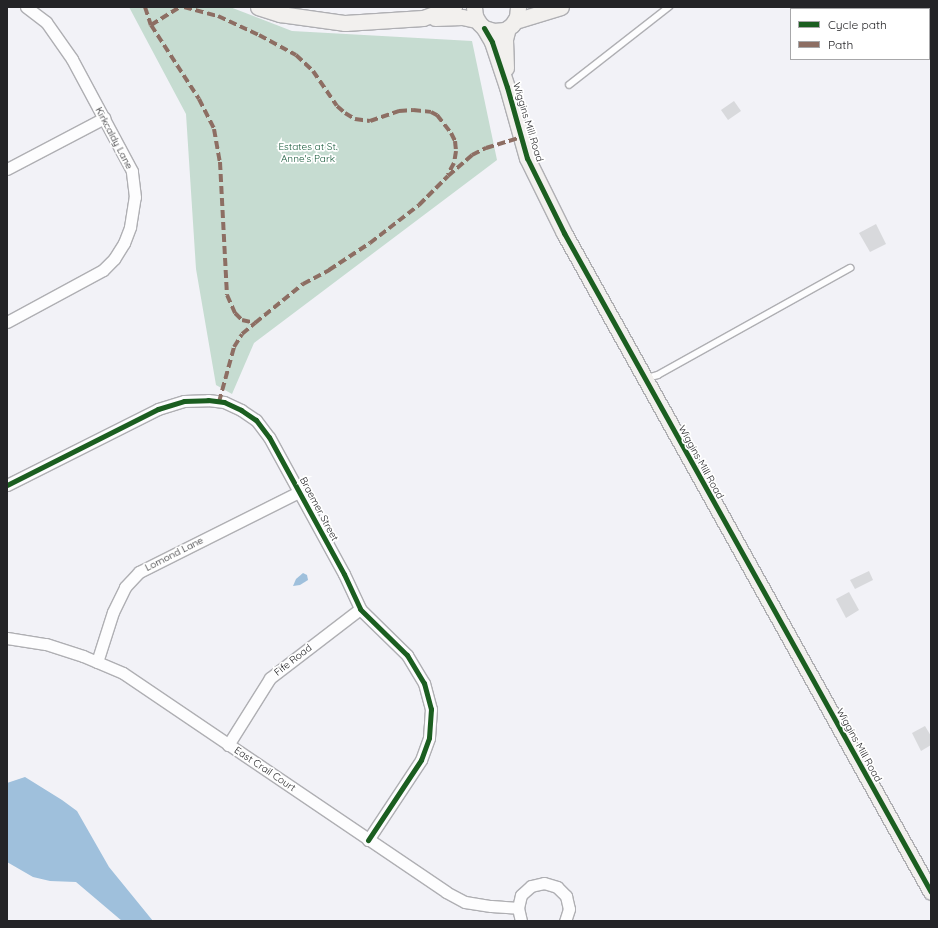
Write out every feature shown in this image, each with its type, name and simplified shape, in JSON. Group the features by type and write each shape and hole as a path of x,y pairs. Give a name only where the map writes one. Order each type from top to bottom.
{"street":[{"name":"Kirkcaldy Lane","path":"7,322 91,278 103,270 114,259 124,243 130,227 135,197 132,171 60,40 46,22 26,7"},
{"path":"258,7 280,14 345,23 422,18 478,18 494,31 514,19 561,7"},
{"path":"422,18 454,7"},
{"name":"Wiggins Mill Road","path":"478,18 492,42 508,86 527,158 564,233 931,892"},
{"name":"Wiggins Mill Road","path":"508,86 505,53 514,19"},
{"path":"7,169 104,118"},
{"name":"Braemer Street","path":"7,485 158,409 184,401 208,400 224,402 241,410 256,420 269,437 360,609 407,655 424,683 431,709 429,738 421,760 368,840"},
{"name":"Lomond Lane","path":"97,662 113,612 125,587 139,572 299,492"},
{"name":"Fife Road","path":"228,745 270,678 360,609"},
{"name":"East Crail Court","path":"7,638 46,644 123,673 446,892 465,902 518,908"},
{"path":"521,921 518,908 521,895 531,886 544,883 556,887 566,896 569,909 565,921"}],"lane":[{"path":"569,86 669,7"},
{"path":"645,379 658,375 850,268"}],"green space":[{"name":"Estates at St. Anne's Park","path":"129,7 230,7 292,31 472,41 497,160 254,343 232,394 216,385 196,269 186,114"}],"water":[{"path":"303,573 307,575 308,580 300,585 293,586 296,579"},
{"path":"25,777 77,811 109,867 153,921 122,921 76,882 50,881 33,877 7,862 7,783"}],"building":[{"path":"734,101 741,111 728,120 721,110"},
{"path":"876,224 886,244 870,252 859,233"},
{"path":"869,571 873,580 855,589 850,580"},
{"path":"849,592 859,610 846,618 836,599"},
{"path":"925,726 931,736 931,745 921,751 912,733"}],"marked path":[{"path":"145,7 151,25 199,99 214,129 220,162 227,295 235,313 242,320 255,323"},
{"path":"151,25 180,7"},
{"path":"184,7 218,16 259,35 296,55 313,71 337,106 355,119 370,121 399,111 413,110 431,112 437,115 451,133 455,141 456,151 454,163 448,174"},
{"path":"219,402 234,347 242,334 303,284 329,270 370,243 419,205 472,155 486,148 521,137"}],"cycle path":[{"path":"484,28 492,42 507,87 527,158 564,233 931,892"},
{"path":"7,485 158,409 184,401 208,400 224,402 241,410 256,420 269,437 344,574 360,609 407,655 424,683 431,709 429,738 421,760 368,840"}]}
